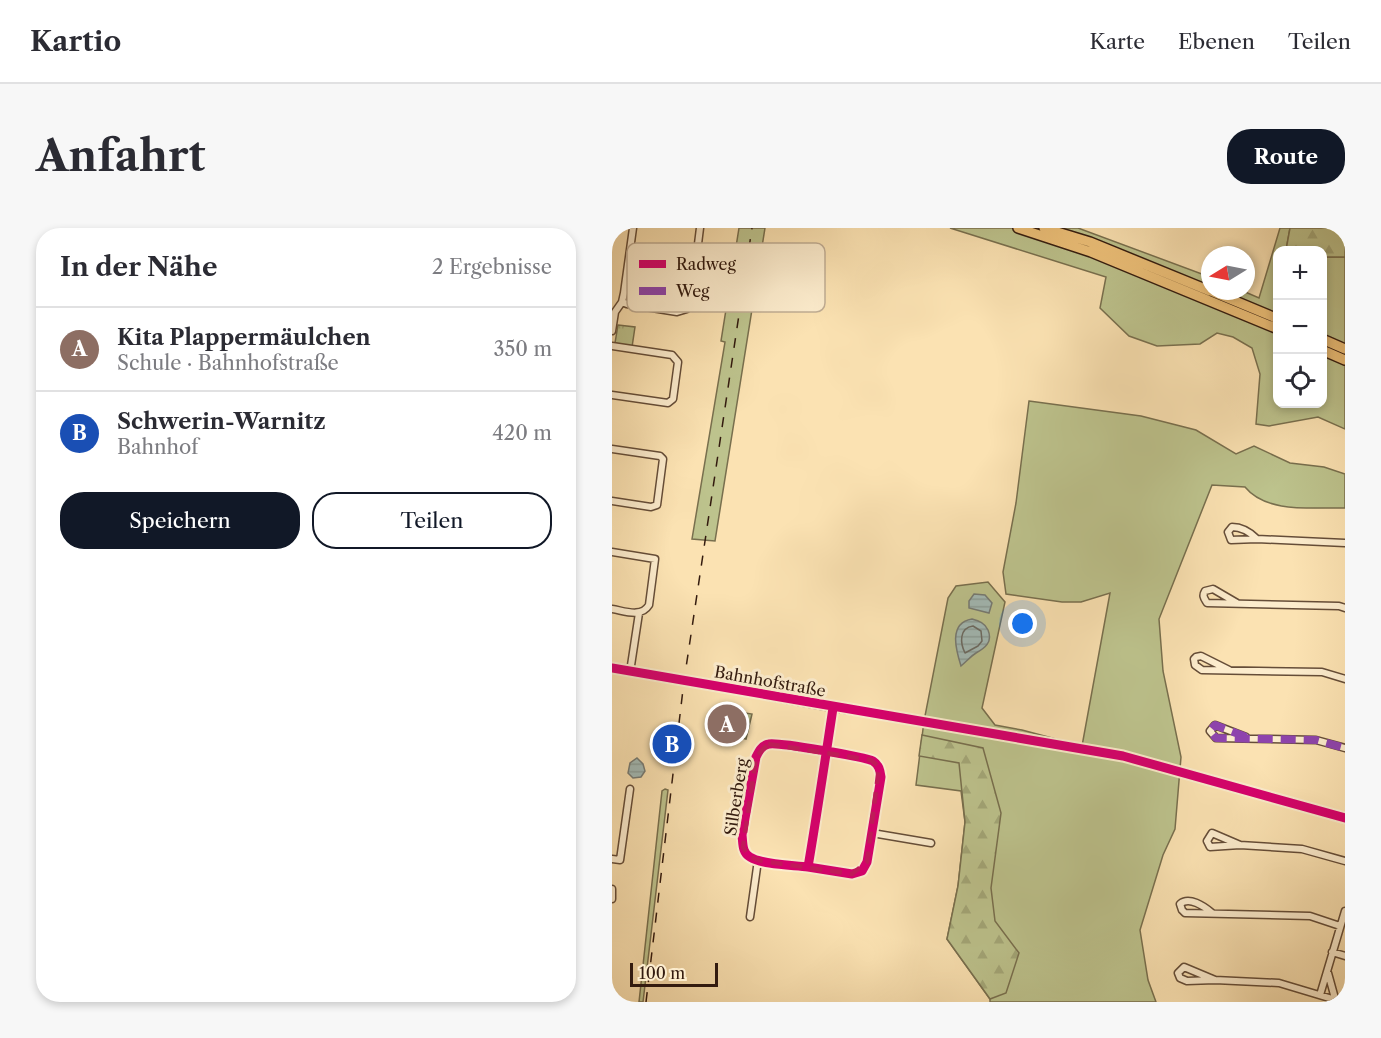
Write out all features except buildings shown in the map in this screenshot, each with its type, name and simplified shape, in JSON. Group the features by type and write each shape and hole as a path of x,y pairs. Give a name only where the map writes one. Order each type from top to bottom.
{"highway":[{"path":"1018,228 1091,252 1258,315 1273,318"},
{"path":"1044,228 1090,243 1201,287"},
{"path":"1228,300 1273,326"},
{"path":"1327,341 1345,349"},
{"path":"1327,352 1345,360"}],"street":[{"path":"631,243 633,228"},
{"path":"698,243 700,228"},
{"path":"612,331 615,312 622,302 627,271"},
{"path":"622,302 627,304"},
{"path":"612,346 672,355 678,362 673,399 668,403 612,395"},
{"path":"612,449 660,456 663,459 657,505 651,507 612,501"},
{"path":"1257,539 1345,543"},
{"path":"612,552 655,559 650,605 647,609 639,613 612,609"},
{"path":"1237,603 1213,589 1203,594 1207,603 1345,608"},
{"path":"630,672 639,613"},
{"path":"1229,670 1201,656 1194,659 1195,665 1202,670 1322,672 1345,679"},
{"name":"Bahnhofstraße","path":"612,668 833,708 924,721"},
{"path":"808,867 833,708"},
{"path":"1246,737 1215,725 1210,731 1216,738 1316,740 1345,748"},
{"name":"Silberberg","path":"768,744 778,744 872,760 879,767 881,777 872,833 867,862 862,871 852,874 758,860 746,854 742,835 756,757 761,749 768,744"},
{"path":"612,859 620,860 630,789"},
{"path":"872,833 931,843"},
{"path":"1240,844 1212,833 1207,841 1210,847 1240,844 1302,849 1345,861"},
{"path":"750,917 758,860"},
{"path":"612,889 612,899"},
{"path":"1320,995 1345,911"},
{"path":"1212,913 1310,916 1340,927"},
{"path":"1332,952 1345,956"},
{"path":"1215,980 1184,967 1178,973 1180,978 1187,981 1279,983 1336,1001"},
{"path":"1328,972 1336,1001"}],"highlighted area":[{"path":"768,744 871,760 879,767 867,862 852,874 762,861 750,857 743,847 756,757"}],"green space":[{"path":"739,228 765,228 763,243 737,243"},
{"path":"950,228 1078,228 1201,274 1201,300 1255,300 1255,296 1259,298 1273,251 1273,408 1327,408 1327,257 1345,257 1345,429 1318,417 1269,426 1256,424 1260,374 1252,348 1233,337 1217,333 1200,344 1157,346 1129,336 1100,308 1106,277"},
{"path":"1280,228 1290,228 1287,246 1275,246"},
{"path":"1290,228 1345,228 1345,257 1327,257 1327,246 1287,246"},
{"path":"726,312 752,312 715,541 692,539 725,342 721,341"},
{"path":"618,325 635,327 632,347 615,343"},
{"path":"1029,401 1141,416 1196,430 1236,454 1254,446 1290,463 1324,467 1345,474 1345,508 1278,505 1254,496 1245,487 1212,485 1159,619 1163,671 1181,757 1175,829 1163,855 1140,930 1148,980 1156,1002 990,1002 947,939 958,886 965,822 961,791 916,785 924,721 948,598 956,586 988,582 1005,602 982,708 995,725 1082,746 1110,593 1081,602 1062,602 1006,594 1003,572 1016,503"},
{"path":"732,711 752,714 746,739 729,735"},
{"path":"922,735 983,748 1001,813 991,888 995,921 1019,953 1006,993 990,999 947,939 958,886 965,822 959,763 919,756"},
{"path":"668,790 643,1002 639,1002 662,791"}],"water":[{"path":"974,594 985,595 992,603 989,613 969,608 969,601"},
{"path":"972,619 987,628 990,638 985,647 961,666 956,645 957,631 964,622"},
{"path":"637,758 643,764 645,771 641,777 633,778 628,773 630,763"}],"railway":[{"path":"750,243 752,228"},
{"path":"646,1002 684,681 739,312"}],"marked path":[{"path":"1246,737 1215,725 1210,731 1216,738 1316,740 1345,748"}],"cycle path":[{"path":"612,668 1123,756 1345,818"},
{"path":"808,867 852,874 862,871 867,862 881,777 879,768 873,761 855,756 839,753 821,750 804,747 776,744 764,746 756,757 742,835 743,848 755,860 808,867 818,807 824,768 827,748 833,708"}],"place":[{"name":"Kita Plappermäulchen","path":"727,724"},
{"name":"Schwerin-Warnitz","path":"672,744"}]}
